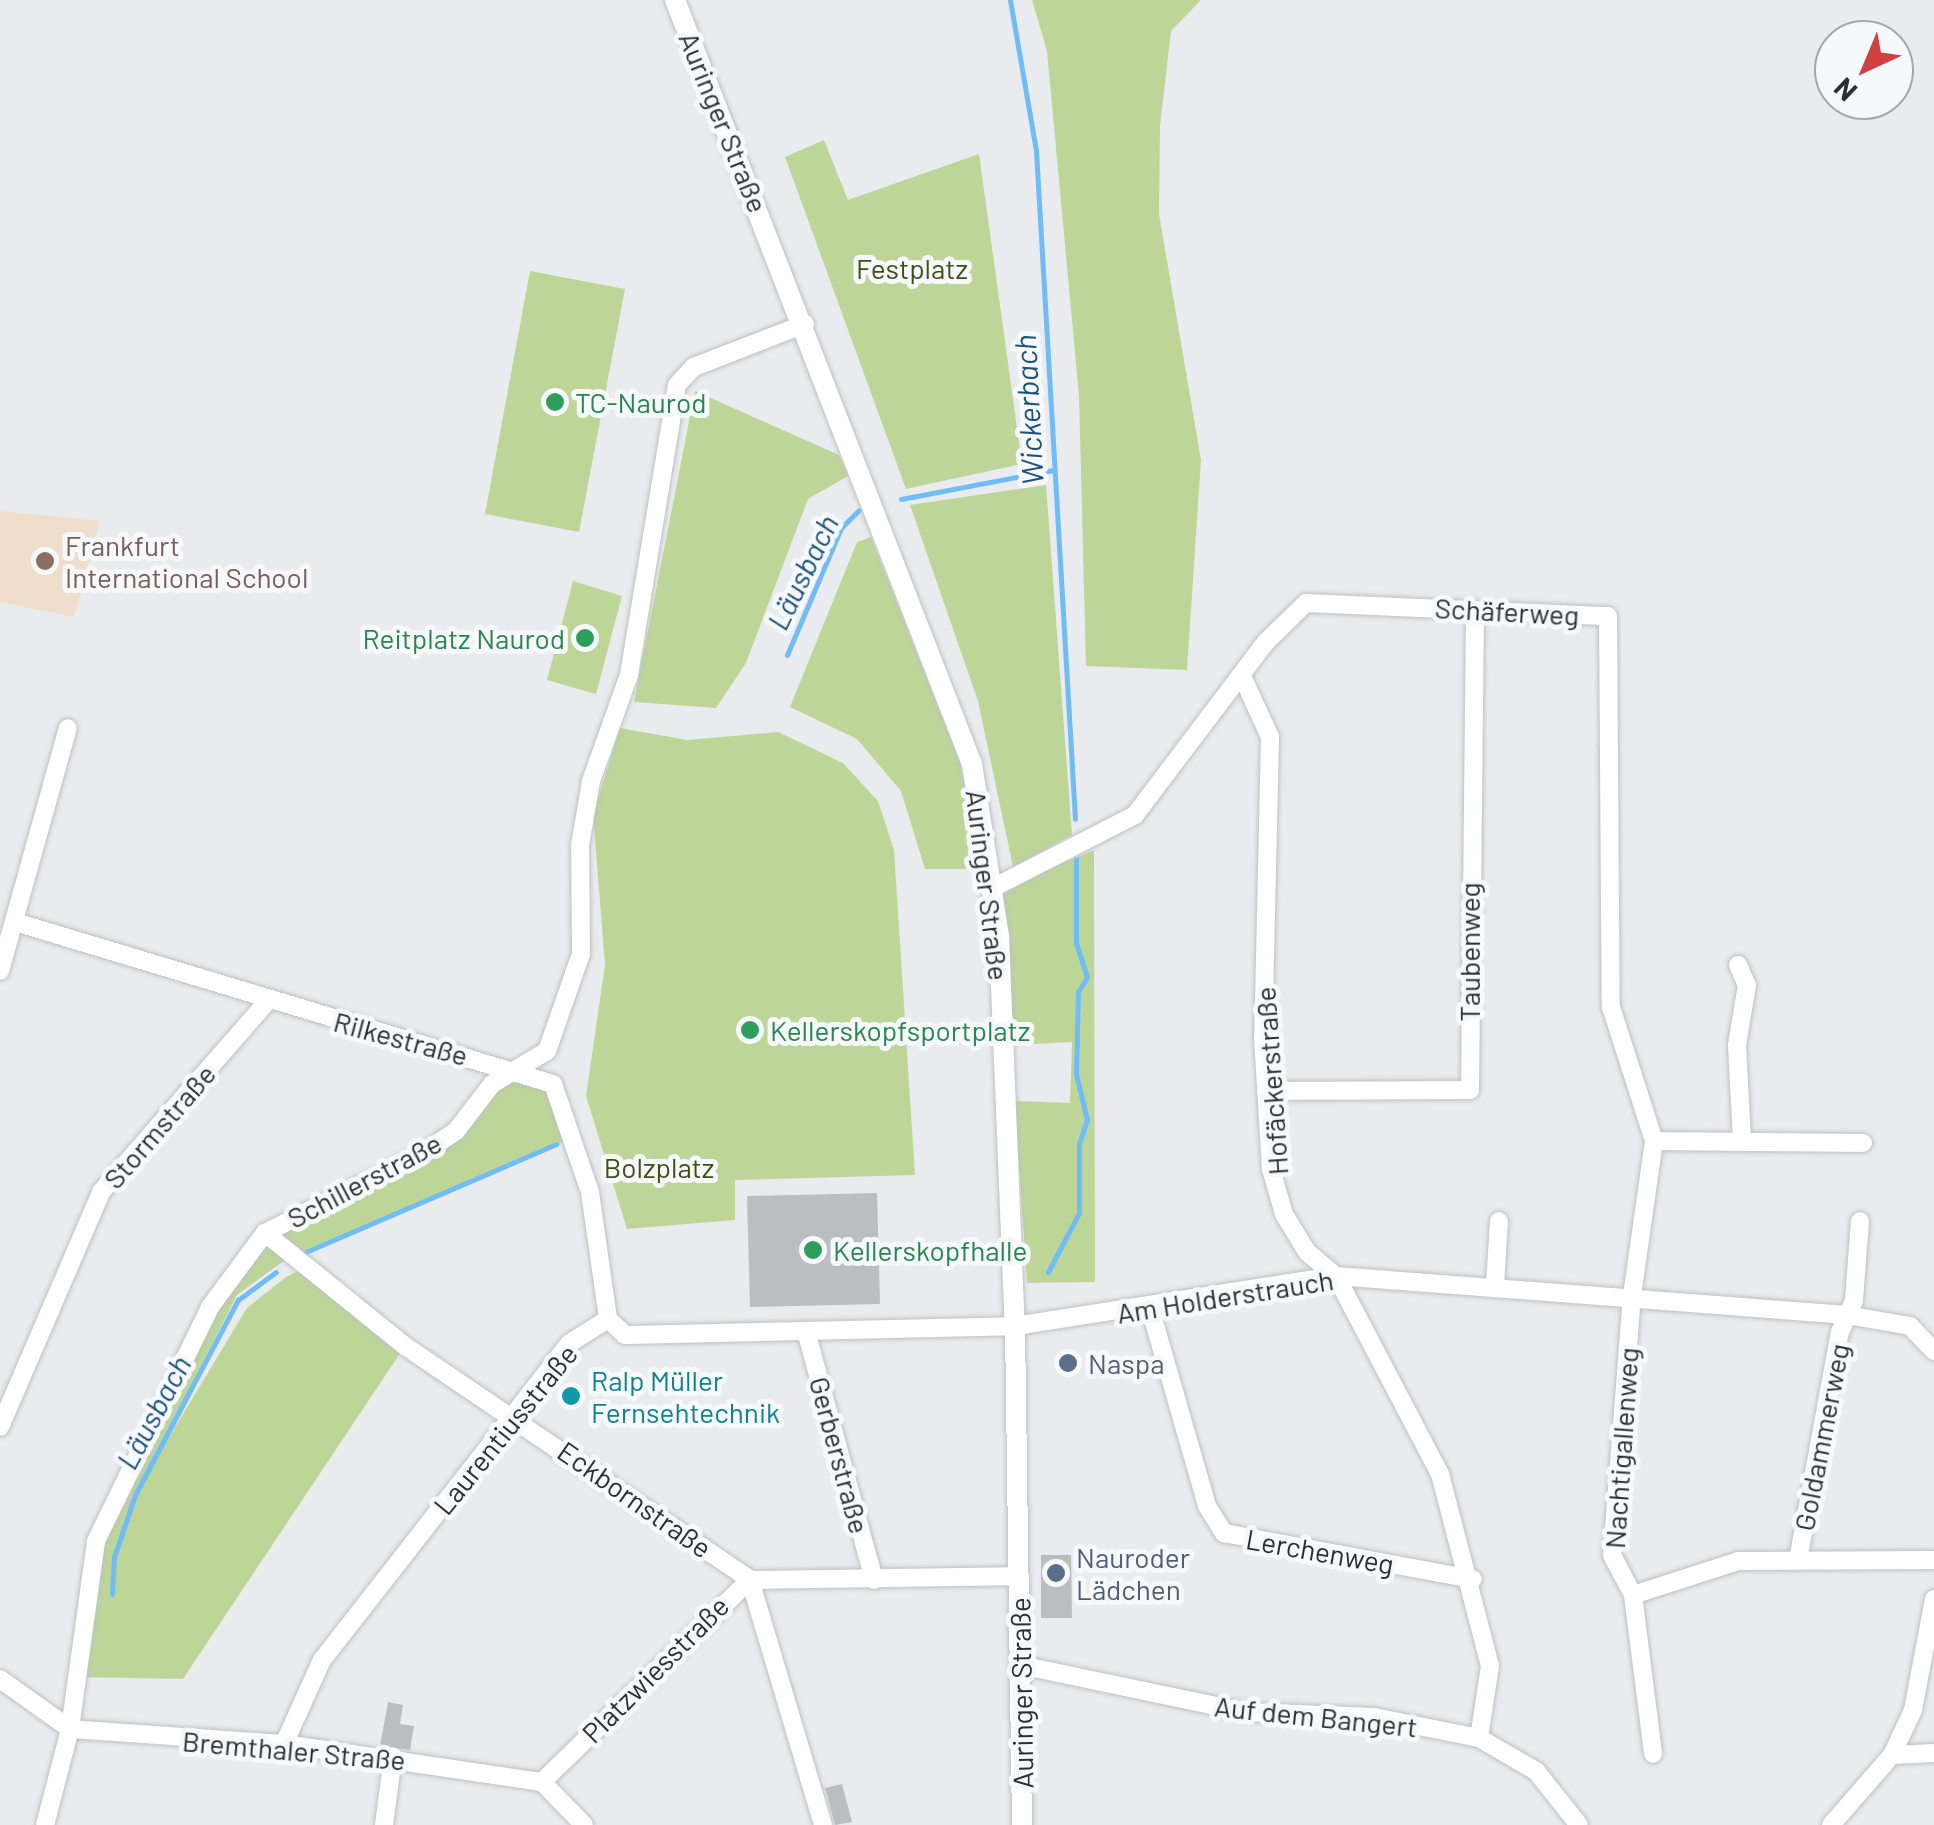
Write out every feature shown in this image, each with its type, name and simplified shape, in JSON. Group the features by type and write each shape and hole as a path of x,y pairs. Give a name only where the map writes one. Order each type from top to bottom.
{"street":[{"name":"Auringer Straße","path":"675,0 972,764 993,888 1015,1326 1022,1825"},
{"name":"Schillerstraße","path":"45,1825 70,1729 96,1541 210,1307 265,1232 416,1157 456,1131 492,1084 525,1071 547,1051 581,954 580,845 591,781 630,674 677,385 694,368 804,324"},
{"name":"Schäferweg","path":"993,888 1135,815 1242,676 1306,604 1608,616 1611,1008 1654,1141 1632,1295"},
{"name":"Taubenweg","path":"1266,1090 1470,1090 1475,610"},
{"name":"Hofäckerstraße","path":"1242,676 1270,737 1266,1090 1272,1169 1284,1214 1306,1252 1336,1276 1440,1474 1472,1579 1492,1688 1479,1738"},
{"path":"0,971 68,728"},
{"name":"Rilkestraße","path":"15,922 267,1002 525,1071 553,1084 590,1192 608,1319"},
{"path":"1738,965 1747,985 1737,1045 1742,1140"},
{"name":"Stormstraße","path":"0,1427 101,1192 267,1002"},
{"path":"1654,1141 1862,1142"},
{"path":"1847,1314 1860,1220"},
{"path":"1495,1286 1500,1221"},
{"name":"Eckbornstraße","path":"265,1232 405,1346 513,1414 750,1580"},
{"name":"Am Holderstrauch","path":"1015,1326 1336,1276 1632,1295 1847,1314 1910,1326 1934,1352"},
{"name":"Nachtigallenweg","path":"1632,1295 1612,1555 1633,1595 1653,1754"},
{"name":"Lerchenweg","path":"1150,1308 1207,1506 1224,1534 1472,1579"},
{"name":"Goldammerweg","path":"1798,1560 1847,1314"},
{"path":"608,1319 625,1336 1015,1326"},
{"name":"Laurentiusstraße","path":"284,1744 322,1660 570,1344 608,1319"},
{"name":"Gerberstraße","path":"806,1331 874,1580"},
{"path":"1633,1595 1738,1561 1934,1560"},
{"name":"Platzwiesstraße","path":"542,1782 750,1580 1020,1576"},
{"path":"750,1580 823,1825"},
{"path":"1831,1825 1892,1755 1913,1710 1934,1599"},
{"name":"Auf dem Bangert","path":"1020,1665 1244,1712 1374,1717 1479,1738 1536,1772 1579,1825"},
{"path":"0,1679 70,1729"},
{"name":"Bremthaler Straße","path":"70,1729 393,1756 542,1782"},
{"path":"1892,1755 1934,1753"},
{"path":"384,1825 393,1756"},
{"path":"542,1782 584,1825"}],"shaded area":[{"name":"Frankfurt International School","path":"0,511 100,521 74,617 0,602"}],"green space":[{"path":"1032,0 1201,0 1171,31 1160,126 1159,214 1201,460 1187,670 1086,666 1079,396 1047,51"},
{"name":"Festplatz","path":"824,140 848,200 979,154 1022,464 906,489 785,157"},
{"name":"TC-Naurod","path":"530,271 625,289 579,532 485,514"},
{"path":"695,391 839,455 848,476 808,499 746,663 716,708 634,702"},
{"path":"1046,485 1072,835 1013,867 978,701 910,505"},
{"path":"871,537 960,763 981,869 925,869 901,791 857,739 790,707 857,542"},
{"name":"Reitplatz Naurod","path":"573,581 622,596 596,694 547,680"},
{"name":"Kellerskopfsportplatz","path":"620,728 687,740 778,732 843,763 878,801 894,850 915,1175 735,1180 735,1220 627,1229 586,1096 605,965 593,815"},
{"path":"1094,850 1095,1282 1027,1283 1015,1101 1070,1103 1072,1042 1015,1045 1002,889"},
{"path":"525,1071 553,1084 572,1138 289,1257 237,1295 145,1477 247,1308 286,1277 305,1268 405,1346 183,1679 76,1677 96,1541 210,1307 265,1233 417,1157 492,1084"}],"building":[{"name":"Kellerskopfhalle","path":"877,1193 880,1304 750,1307 747,1196"},
{"path":"1041,1555 1071,1555 1072,1618 1041,1618"},
{"path":"388,1702 403,1705 400,1724 414,1726 410,1750 380,1746"},
{"path":"842,1784 852,1822 835,1825 825,1788"}],"waterway":[{"name":"Wickerbach","path":"1010,0 1036,151 1075,819"},
{"name":"Läusbach","path":"901,499 1053,470"},
{"name":"Läusbach","path":"787,655 841,528 859,510"},
{"name":"Wickerbach","path":"1048,1272 1079,1213 1079,1144 1087,1120 1076,1074 1078,992 1087,977 1076,943 1076,859"},
{"name":"Läusbach","path":"301,1254 556,1144"},
{"name":"Läusbach","path":"112,1594 114,1557 135,1495 238,1300 276,1272"}],"place":[{"name":"TC-Naurod","path":"555,402"},
{"name":"Frankfurt International School","path":"45,561"},
{"name":"Reitplatz Naurod","path":"585,638"},
{"name":"Kellerskopfsportplatz","path":"750,1030"},
{"name":"Kellerskopfhalle","path":"813,1250"},
{"name":"Naspa","path":"1068,1363"},
{"name":"Ralp Müller Fernsehtechnik","path":"571,1396"},
{"name":"Nauroder Lädchen","path":"1056,1573"}],"park label":[{"name":"Bolzplatz","path":"659,1167"}]}
